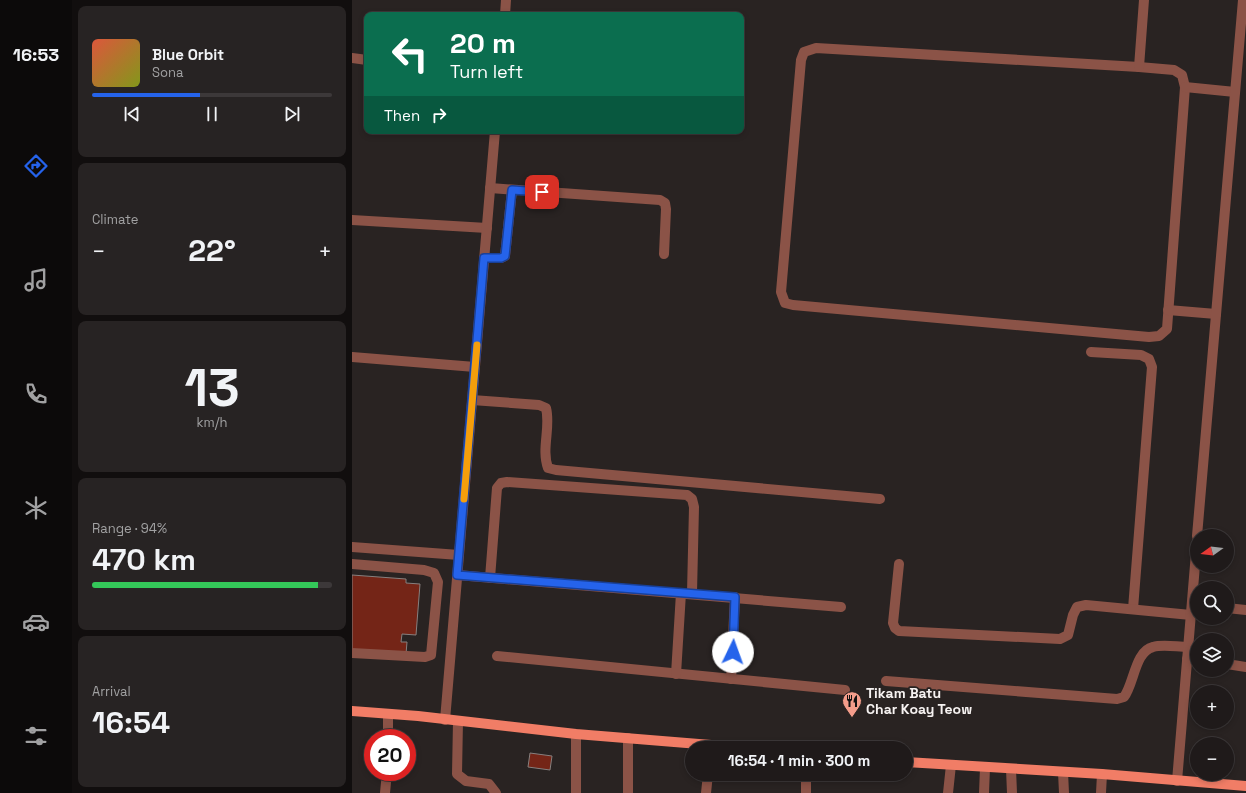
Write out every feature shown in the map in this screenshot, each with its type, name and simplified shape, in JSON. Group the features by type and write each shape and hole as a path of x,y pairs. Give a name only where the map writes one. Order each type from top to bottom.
{"main road":[{"path":"352,711 685,744"},
{"path":"913,762 1102,774 1246,786"}],"street":[{"path":"505,12 506,0"},
{"path":"1138,67 1144,0"},
{"path":"1198,529 1243,0"},
{"path":"816,48 1174,70 1182,75 1185,87 1168,310 1166,329 1159,336 1149,337 793,306 784,303 781,292 801,60 804,52 816,48"},
{"path":"352,58 364,60"},
{"path":"1185,87 1235,92"},
{"path":"445,720 495,134"},
{"path":"490,188 660,200 665,203 666,210 664,254"},
{"path":"484,258 501,258 505,256 512,190"},
{"path":"352,220 487,228"},
{"path":"1168,310 1216,314"},
{"path":"1091,352 1141,355 1150,359 1152,367 1133,609"},
{"path":"352,357 475,367"},
{"path":"472,400 539,405 546,408 548,415 545,460 548,468 556,470 880,499"},
{"path":"490,578 497,488 501,483 507,482 687,495 692,498 694,507 692,593"},
{"path":"352,547 459,555"},
{"path":"352,564 424,570 434,573 438,582 431,654 425,657 352,653"},
{"path":"899,564 893,623 895,628 899,631 1060,639 1068,635 1073,615 1077,607 1086,605 1133,609 1190,608"},
{"path":"457,575 841,606"},
{"path":"676,674 681,593"},
{"path":"731,679 735,597"},
{"path":"1234,609 1246,610"},
{"path":"1190,654 1188,647 1191,625"},
{"path":"886,681 1117,699 1124,698 1129,690 1141,655 1146,650 1153,647 1188,647"},
{"path":"497,656 844,690"},
{"path":"1234,665 1246,667"},
{"path":"1177,780 1190,676"},
{"path":"388,714 388,729"},
{"path":"458,722 457,774 466,782 489,784 496,793"},
{"path":"576,734 576,793"},
{"path":"628,738 628,793"},
{"path":"948,793 951,765"},
{"path":"984,793 985,768"},
{"path":"1011,769 1012,793"},
{"path":"1063,772 1064,793"},
{"path":"1101,793 1102,774"},
{"path":"385,793 386,781"},
{"path":"706,793 707,781"},
{"path":"806,781 806,793"}],"building":[{"path":"352,575 406,579 406,583 420,584 416,635 402,634 401,642 407,642 406,654 352,650"},
{"path":"530,753 552,756 550,770 528,767"}],"slow traffic":[{"path":"464,499 477,345"}],"place":[{"name":"Tikam Batu Char Koay Teow","path":"852,718"}],"route":[{"path":"542,192 512,190 505,256 501,258 484,258 457,575 735,597 733,652"}]}
